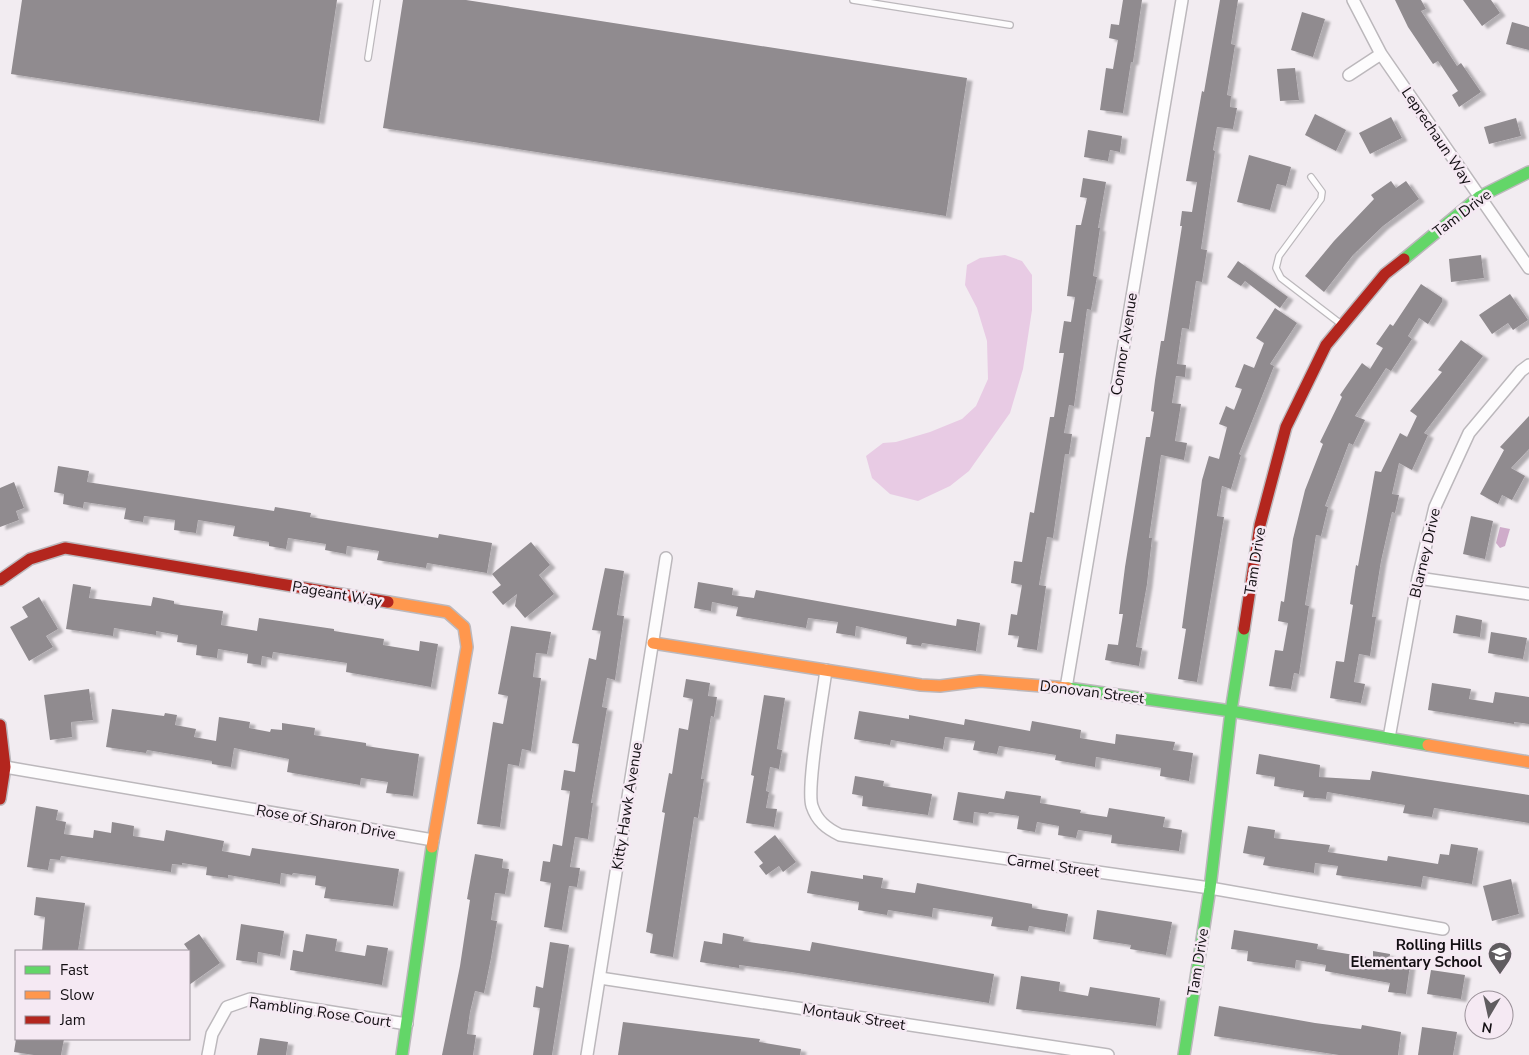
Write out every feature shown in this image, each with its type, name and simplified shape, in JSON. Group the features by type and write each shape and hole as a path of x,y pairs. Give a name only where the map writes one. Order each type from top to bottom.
{"street":[{"name":"Connor Avenue","path":"1066,688 1182,0"},
{"name":"Leprechaun Way","path":"1353,0 1381,54 1529,268"},
{"path":"1349,75 1381,54"},
{"name":"Tam Drive","path":"1184,1055 1210,888 1231,711 1260,525 1286,427 1326,346 1385,274 1479,197 1529,172"},
{"name":"Blarney Drive","path":"1389,738 1418,578 1435,507 1469,433 1529,365"},
{"name":"Pageant Way","path":"0,580 16,566 37,554 64,548 447,612 464,627 467,647 433,840"},
{"name":"Kitty Hawk Avenue","path":"587,1055 666,558"},
{"path":"1418,578 1529,594"},
{"name":"Donovan Street","path":"653,643 921,685 940,686 980,680 1066,688 1231,711 1529,762"},
{"name":"Carmel Street","path":"826,670 811,804 824,827 840,835 1210,888 1443,929"},
{"path":"0,725 5,767 0,799"},
{"name":"Rose of Sharon Drive","path":"5,767 433,840"},
{"path":"402,1055 433,840"},
{"name":"Montauk Street","path":"600,978 1108,1055"},
{"name":"Rambling Rose Court","path":"208,1055 212,1034 227,1006 250,1000 407,1024"}],"lane":[{"path":"368,58 377,0"},
{"path":"853,0 1010,25"},
{"path":"1311,177 1322,192 1321,199 1278,256 1276,268 1281,278 1342,325"}],"shaded area":[{"path":"1005,255 1022,261 1032,275 1032,310 1023,369 1010,413 969,471 950,486 918,501 890,494 872,478 866,456 883,443 896,442 930,432 962,419 976,406 988,379 987,341 977,308 965,285 967,265 980,258"},
{"path":"1500,527 1510,529 1505,546 1500,548 1496,543"}],"building":[{"path":"22,0 337,0 319,121 11,74"},
{"path":"403,0 466,0 967,78 946,216 383,128"},
{"path":"1123,0 1142,0 1123,113 1100,110 1106,68 1113,69 1118,40 1109,38 1111,24 1119,25"},
{"path":"1220,0 1238,0 1231,44 1235,45 1227,95 1231,96 1230,107 1237,108 1233,129 1217,127 1201,249 1207,250 1202,282 1196,281 1189,329 1182,328 1177,364 1186,365 1185,377 1176,376 1172,403 1181,404 1175,441 1187,443 1184,460 1161,455 1149,538 1152,538 1147,584 1136,647 1142,648 1139,666 1105,660 1108,644 1118,645 1123,614 1119,614 1125,567 1146,437 1150,437 1154,412 1151,411 1155,380 1161,341 1164,341 1182,226 1180,226 1182,211 1192,212 1197,182 1186,181"},
{"path":"1395,0 1421,0 1426,9 1421,11 1457,66 1461,63 1481,92 1459,107 1452,95 1458,91 1438,61 1433,64 1408,27"},
{"path":"1463,0 1491,0 1500,13 1482,26"},
{"path":"1302,12 1325,19 1313,57 1291,50"},
{"path":"1512,22 1529,27 1529,50 1506,44"},
{"path":"1295,68 1299,100 1280,101 1277,69"},
{"path":"1315,114 1346,130 1336,151 1305,135"},
{"path":"1391,117 1402,138 1370,154 1359,133"},
{"path":"1516,118 1521,136 1489,144 1484,127"},
{"path":"1088,130 1122,136 1120,152 1110,150 1108,161 1084,157"},
{"path":"1249,155 1291,167 1286,186 1277,184 1270,210 1237,202"},
{"path":"1083,178 1106,182 1098,228 1100,228 1093,276 1097,277 1091,310 1087,309 1074,406 1069,405 1064,433 1072,434 1069,454 1065,454 1053,538 1047,537 1039,585 1046,586 1037,650 1017,647 1019,636 1008,635 1011,614 1017,615 1022,585 1011,583 1014,561 1022,562 1030,512 1034,513 1050,417 1054,417 1064,353 1059,353 1064,321 1071,322 1075,297 1067,296 1076,225 1081,225 1087,198 1080,197"},
{"path":"1391,181 1396,188 1406,181 1419,199 1383,226 1353,255 1324,292 1305,276 1334,241 1374,199 1371,195"},
{"path":"1481,255 1484,278 1451,282 1449,259"},
{"path":"1238,261 1288,297 1280,308 1245,281 1241,286 1227,277"},
{"path":"1421,284 1442,298 1442,302 1428,324 1419,318 1408,336 1412,339 1391,371 1386,368 1355,416 1365,420 1353,445 1349,443 1325,506 1328,507 1321,536 1316,535 1305,605 1309,606 1299,674 1294,673 1291,689 1269,686 1275,650 1283,651 1288,623 1278,621 1281,601 1284,602 1293,539 1305,490 1323,444 1320,442 1342,397 1340,395 1362,363 1370,369 1383,348 1376,344 1390,324 1393,326"},
{"path":"1510,294 1528,320 1513,330 1508,323 1492,334 1479,315"},
{"path":"1275,308 1297,323 1270,364 1274,366 1239,454 1241,455 1231,489 1222,486 1217,516 1224,517 1197,682 1178,679 1186,629 1182,628 1202,480 1209,456 1219,459 1227,427 1219,424 1226,406 1234,410 1242,389 1235,387 1244,364 1254,368 1264,343 1256,338"},
{"path":"1461,340 1483,356 1424,433 1428,435 1412,470 1399,463 1392,494 1399,495 1395,513 1392,512 1381,561 1372,617 1376,617 1370,656 1359,654 1354,682 1365,684 1361,703 1330,698 1336,661 1344,662 1353,605 1350,604 1356,565 1358,566 1375,471 1381,472 1400,433 1407,437 1417,416 1410,411 1442,372 1438,370"},
{"path":"1529,416 1529,449 1511,468 1525,476 1512,500 1502,495 1498,504 1480,494 1504,450 1500,447"},
{"path":"58,466 89,471 87,482 274,511 275,507 311,513 310,517 438,538 439,534 492,543 487,573 427,563 426,568 377,560 379,551 347,546 346,554 325,550 326,544 288,538 286,549 269,546 269,542 233,536 235,526 198,520 196,533 174,530 175,520 144,516 143,522 124,519 126,508 84,502 83,508 63,504 64,494 54,492"},
{"path":"14,482 24,508 16,511 19,520 0,527 0,488"},
{"path":"1471,516 1493,521 1485,559 1463,554"},
{"path":"531,542 550,565 539,575 554,594 525,618 515,606 517,594 503,605 492,592 501,585 492,574"},
{"path":"605,568 624,571 617,615 624,616 615,680 607,678 602,707 607,708 591,803 593,803 588,839 575,837 570,867 580,868 577,887 569,886 562,930 544,927 551,883 540,881 543,861 550,862 553,844 562,846 570,791 561,790 564,770 575,772 579,744 572,743 589,658 596,660 601,631 592,630"},
{"path":"698,582 733,588 732,595 754,598 756,590 956,626 957,619 980,623 976,651 922,643 921,646 906,644 907,637 856,626 855,636 836,633 838,622 808,618 806,628 736,616 738,607 712,602 711,611 694,608"},
{"path":"73,584 91,587 89,598 151,606 153,597 174,601 174,604 223,611 221,625 257,631 259,618 334,629 334,631 384,639 383,645 419,651 420,641 438,644 431,687 346,672 347,663 273,652 272,658 262,656 261,665 247,663 248,654 218,649 217,658 196,655 197,645 177,642 178,635 156,631 156,635 114,628 113,636 66,629"},
{"path":"39,597 58,629 46,636 53,647 29,661 10,627 28,617 22,607"},
{"path":"1456,615 1482,620 1480,637 1453,633"},
{"path":"511,626 551,632 547,654 536,653 533,677 541,678 531,751 522,749 519,766 508,764 500,827 477,824 493,722 503,724 508,696 498,694"},
{"path":"1491,632 1527,638 1523,659 1488,653"},
{"path":"686,679 710,683 708,696 717,697 714,717 711,716 701,779 704,779 698,818 694,817 673,957 650,953 653,934 646,932 665,813 662,812 669,773 672,774 679,728 688,730 693,699 683,697"},
{"path":"1432,683 1471,689 1469,699 1493,703 1495,692 1529,697 1529,724 1514,722 1514,724 1428,710"},
{"path":"89,689 93,720 71,722 72,737 50,740 44,695"},
{"path":"764,695 785,698 777,749 782,750 779,769 770,767 766,791 769,792 766,808 777,809 774,827 746,823 754,776 751,775"},
{"path":"112,709 164,716 165,713 177,715 175,725 196,729 194,737 216,741 219,717 250,722 249,728 270,732 271,729 282,730 282,723 315,728 314,735 366,743 366,746 419,754 413,796 386,793 388,782 361,778 360,785 287,772 289,759 234,748 231,767 212,764 212,761 147,750 146,753 106,747"},
{"path":"859,711 909,719 909,715 964,725 965,719 1030,731 1032,721 1081,730 1080,738 1115,744 1116,734 1175,742 1173,750 1193,753 1189,781 1160,776 1161,768 1096,757 1095,767 1055,760 1056,755 999,746 997,754 973,750 975,741 945,737 943,749 891,740 890,745 854,739"},
{"path":"1259,754 1320,765 1319,777 1370,780 1372,771 1529,795 1529,823 1434,808 1432,817 1403,813 1405,805 1327,792 1326,799 1303,797 1304,791 1274,786 1275,777 1256,774"},
{"path":"855,776 884,781 883,786 932,794 928,815 862,806 863,796 852,794"},
{"path":"1006,791 1041,796 1040,803 1081,810 1080,813 1107,817 1109,808 1165,817 1163,827 1182,830 1179,851 1111,843 1112,835 1078,830 1076,838 1058,835 1059,826 1037,822 1035,832 1017,829 1019,816 974,812 973,823 953,820 958,792 1004,799"},
{"path":"36,806 58,810 56,820 66,822 64,834 93,838 94,830 111,833 112,822 134,826 133,836 164,841 166,830 224,841 222,851 250,856 252,848 399,869 393,906 324,898 326,887 315,885 316,876 293,873 292,875 281,873 280,884 228,875 228,878 206,875 207,867 182,863 182,865 172,864 171,872 61,856 60,860 50,859 48,870 27,867"},
{"path":"1248,826 1275,830 1274,838 1330,845 1328,852 1387,861 1388,856 1438,864 1440,854 1449,855 1451,844 1478,848 1472,884 1423,876 1421,887 1336,875 1338,866 1315,863 1314,873 1263,865 1265,857 1243,853"},
{"path":"775,835 796,862 783,872 779,866 766,875 759,866 763,863 754,852"},
{"path":"475,854 503,859 502,868 509,869 505,894 495,893 491,920 497,921 484,993 475,991 470,1012 467,1034 476,1035 473,1055 442,1055 460,966 470,900 467,899"},
{"path":"811,871 863,879 863,875 883,878 881,888 915,893 917,883 1032,904 1032,908 1068,914 1065,932 1029,926 1028,931 991,926 993,917 933,908 932,917 888,910 887,915 858,910 859,902 807,893"},
{"path":"1511,879 1519,914 1492,921 1483,886"},
{"path":"36,897 85,903 78,950 42,950 45,917 34,915"},
{"path":"1097,910 1172,922 1166,955 1130,949 1131,945 1093,939"},
{"path":"241,924 284,931 280,956 258,952 257,963 236,960"},
{"path":"1234,930 1318,944 1317,949 1373,958 1373,951 1390,954 1389,962 1410,965 1406,994 1388,992 1390,983 1325,971 1326,965 1296,960 1295,968 1247,961 1248,951 1231,949"},
{"path":"723,933 744,937 743,941 810,951 812,942 994,974 989,1003 791,972 739,965 739,968 700,962 704,941 722,944"},
{"path":"199,934 220,963 190,984 190,950 184,944"},
{"path":"306,934 337,939 335,951 365,956 367,945 388,948 382,985 290,970 293,950 303,952"},
{"path":"550,942 569,945 552,1055 533,1055 540,1008 533,1007 536,986 543,988"},
{"path":"1431,970 1465,975 1461,999 1427,994"},
{"path":"1021,976 1060,982 1059,991 1088,996 1090,987 1160,998 1156,1026 1016,1009"},
{"path":"1219,1006 1315,1023 1361,1029 1362,1025 1401,1032 1398,1055 1339,1055 1214,1036"},
{"path":"623,1022 760,1039 759,1042 801,1049 800,1055 618,1055"},
{"path":"1422,1027 1457,1032 1453,1055 1418,1055"},
{"path":"260,1038 288,1042 286,1055 257,1055"},
{"path":"16,1040 64,1040 61,1055 34,1055 14,1052"}],"traffic: fast":[{"path":"1404,259 1479,197 1529,172"},
{"path":"1184,1055 1210,888 1231,711 1244,629"},
{"path":"1068,688 1231,711 1428,745"},
{"path":"402,1055 432,847"}],"traffic: slow":[{"path":"388,602 447,612 464,627 467,647 432,847"},
{"path":"653,643 921,685 940,686 980,681 1068,688"},
{"path":"1428,745 1529,762"}],"traffic: jam":[{"path":"1244,629 1260,525 1286,427 1326,345 1385,274 1404,259"},
{"path":"0,580 30,559 65,548 388,602"},
{"path":"0,725 5,767 0,799"}],"place":[{"name":"Rolling Hills Elementary School","path":"1500,975"}]}
